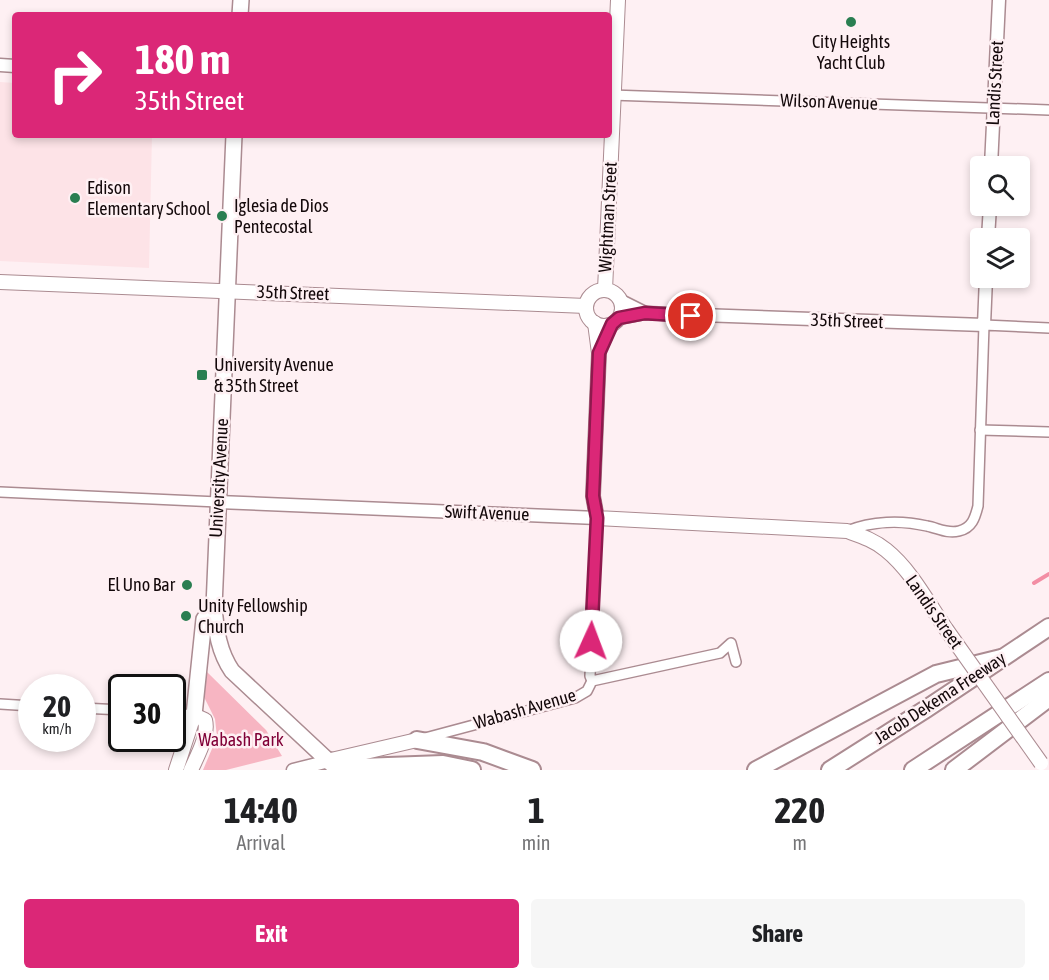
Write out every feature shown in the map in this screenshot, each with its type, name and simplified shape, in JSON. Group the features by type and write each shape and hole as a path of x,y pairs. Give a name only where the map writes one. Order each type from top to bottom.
{"highway":[{"name":"Jacob Dekema Freeway","path":"830,770 1049,627"},
{"path":"756,770 936,675 1001,658"},
{"path":"912,770 1049,681"},
{"path":"954,770 1049,698"},
{"path":"417,740 483,753 532,770"},
{"path":"334,765 417,767 450,764 472,770"}],"main road":[{"name":"Wightman Street","path":"612,81 618,0"},
{"name":"University Avenue","path":"234,138 214,607 216,634 232,672 334,765"},
{"name":"Wightman Street","path":"605,290 610,138"},
{"name":"35th Street","path":"0,282 586,306"},
{"name":"Wightman Street","path":"586,306 592,294 605,290 615,293 621,301"},
{"path":"599,353 622,307 621,301"},
{"path":"586,306 588,316 595,323 606,326 616,321"},
{"path":"595,323 599,353 593,496 597,518"},
{"name":"Swift Avenue","path":"597,518 847,531"},
{"name":"Landis Street","path":"847,531 865,537 886,550 904,569 1044,766"},
{"path":"176,770 194,715 204,619 214,607"},
{"path":"191,770 207,726 205,720 194,715"},
{"name":"Wabash Avenue","path":"334,765 417,740"}],"street":[{"name":"Landis Street","path":"992,156 999,0"},
{"name":"Wilson Avenue","path":"612,95 1049,110"},
{"path":"986,288 980,429 1049,432"},
{"name":"35th Street","path":"621,301 645,313"},
{"name":"35th Street","path":"616,321 645,313 1049,328"},
{"name":"Swift Avenue","path":"847,531 875,522 918,524 949,532 961,531 971,525 978,506 980,429"},
{"name":"Swift Avenue","path":"0,492 597,518"},
{"path":"592,681 590,674 597,518"},
{"name":"Wabash Avenue","path":"417,740 575,698 587,691 592,681 720,652 731,643 736,662"},
{"path":"0,704 18,705"},
{"path":"186,714 194,715"},
{"name":"Wabash Avenue","path":"293,770 334,765"}],"shaded area":[{"name":"Edison Elementary School","path":"0,82 12,83 12,138 152,138 149,268 0,261"}],"green space":[{"name":"Wabash Park","path":"206,671 266,730 282,756 226,770 203,770 217,737 215,719 203,695"}],"waterway":[{"path":"1034,583 1049,574"}],"place":[{"name":"City Heights Yacht Club","path":"851,22"},
{"name":"Edison Elementary School","path":"75,198"},
{"name":"Iglesia de Dios Pentecostal","path":"222,216"},
{"name":"University Avenue & 35th Street","path":"202,375"},
{"name":"El Uno Bar","path":"187,585"},
{"name":"Unity Fellowship Church","path":"186,616"}],"route":[{"path":"591,641 597,518 593,496 599,353 612,324 619,318 645,313 691,316"}]}
